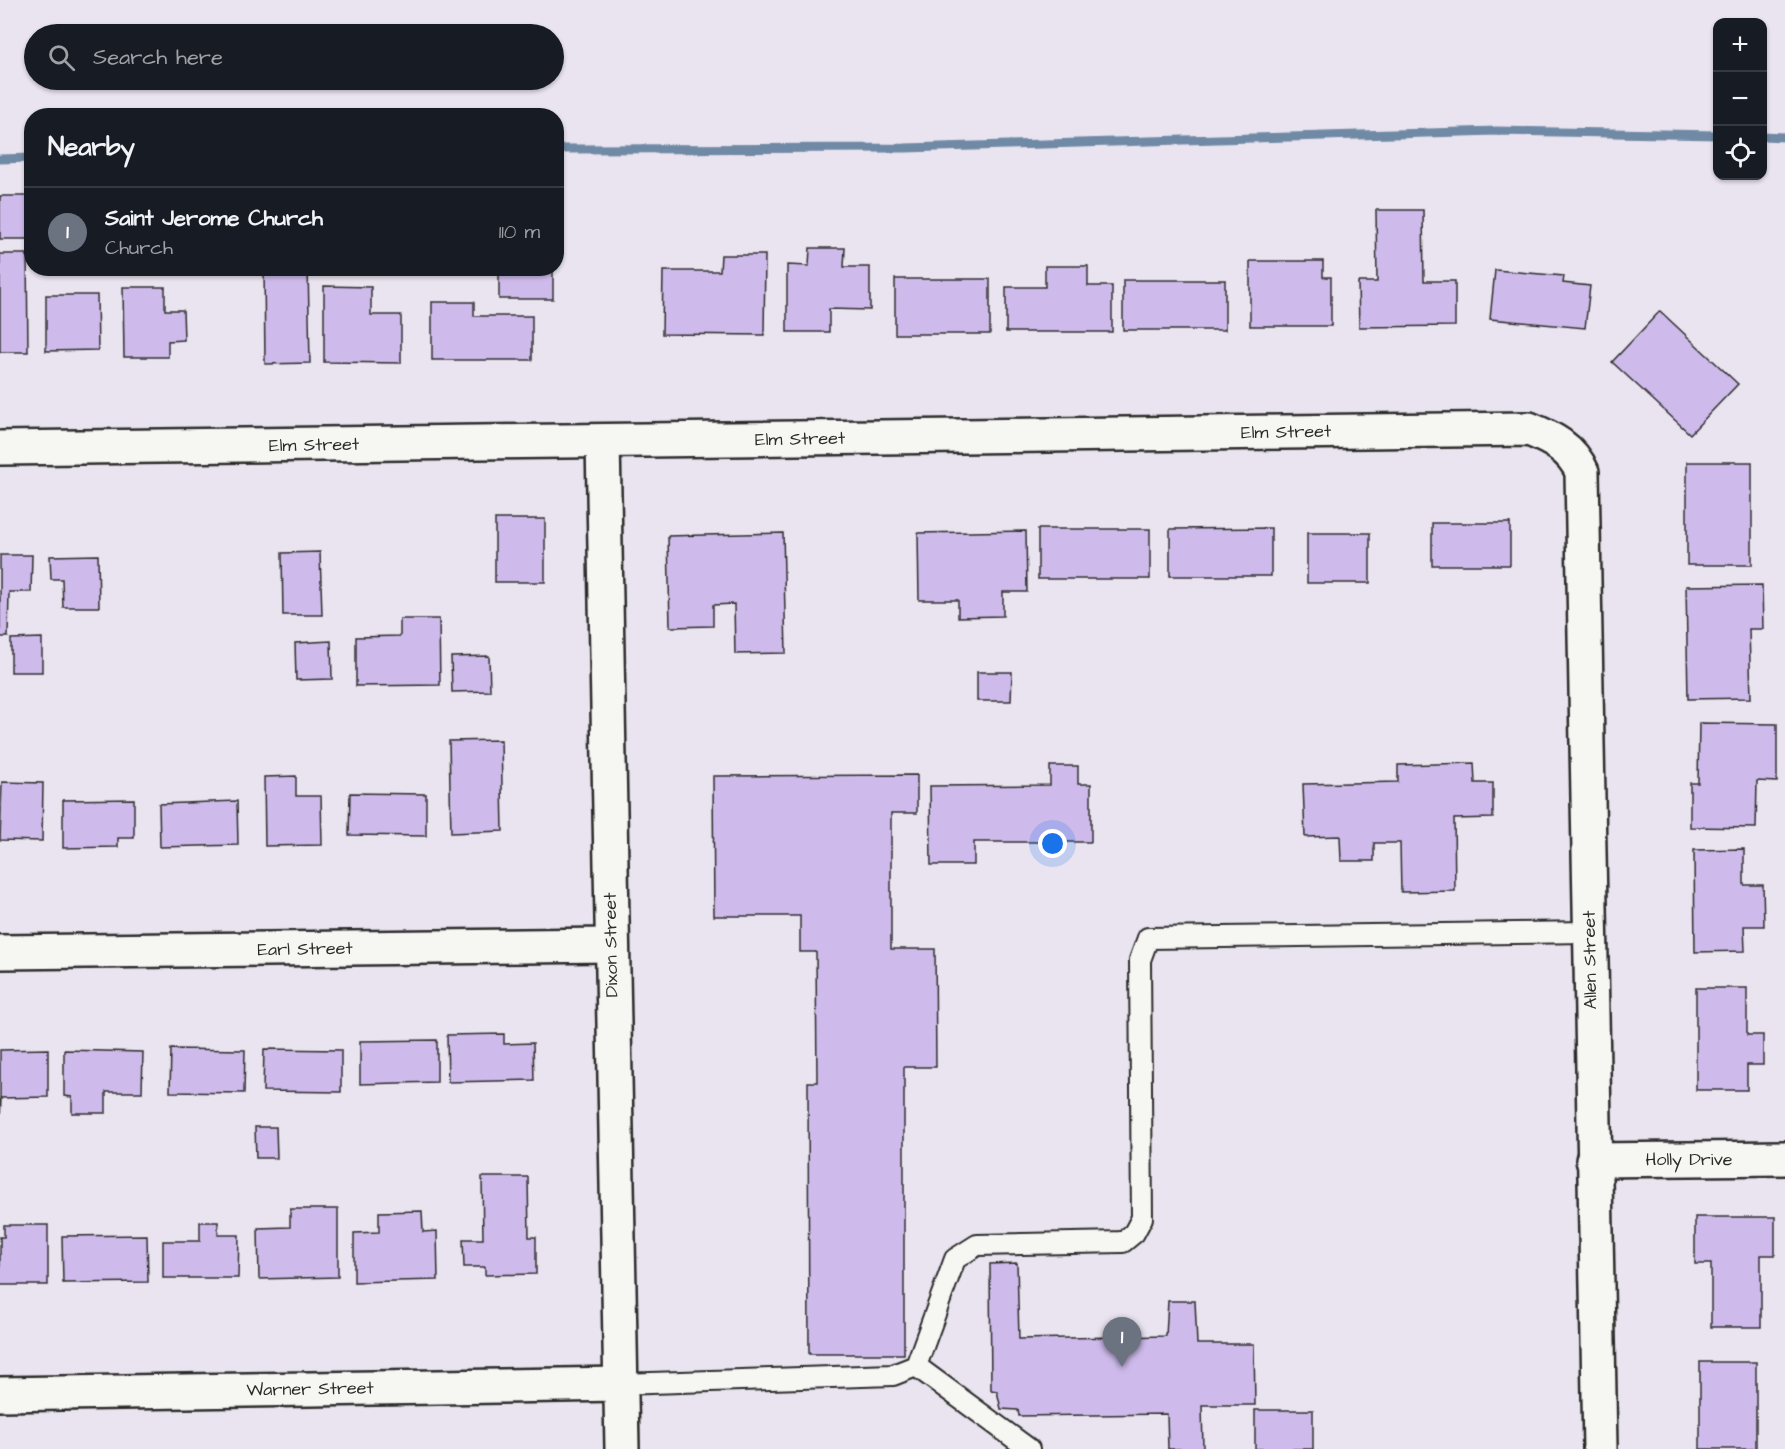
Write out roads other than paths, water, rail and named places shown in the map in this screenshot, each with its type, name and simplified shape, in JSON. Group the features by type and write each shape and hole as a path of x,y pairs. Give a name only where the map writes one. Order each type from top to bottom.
{"street":[{"name":"Elm Street","path":"0,448 1529,429 1561,445 1578,463 1582,472"},
{"name":"Dixon Street","path":"603,441 622,1449"},
{"name":"Allen Street","path":"1582,472 1600,1449"},
{"name":"Earl Street","path":"0,952 611,945"},
{"name":"Holly Drive","path":"1593,1160 1785,1158"},
{"name":"Warner Street","path":"0,1394 621,1384"}],"lane":[{"path":"621,1384 893,1375 916,1366 955,1259 977,1245 1123,1242 1142,1218 1140,960 1148,938 1589,932"},
{"path":"916,1366 1029,1449"}],"waterway":[{"path":"564,149 905,148 1497,131 1713,135"},
{"path":"1767,136 1785,137"},
{"path":"0,159 24,158"}],"place":[{"name":"Saint Jerome Church","path":"1122,1367"}]}
